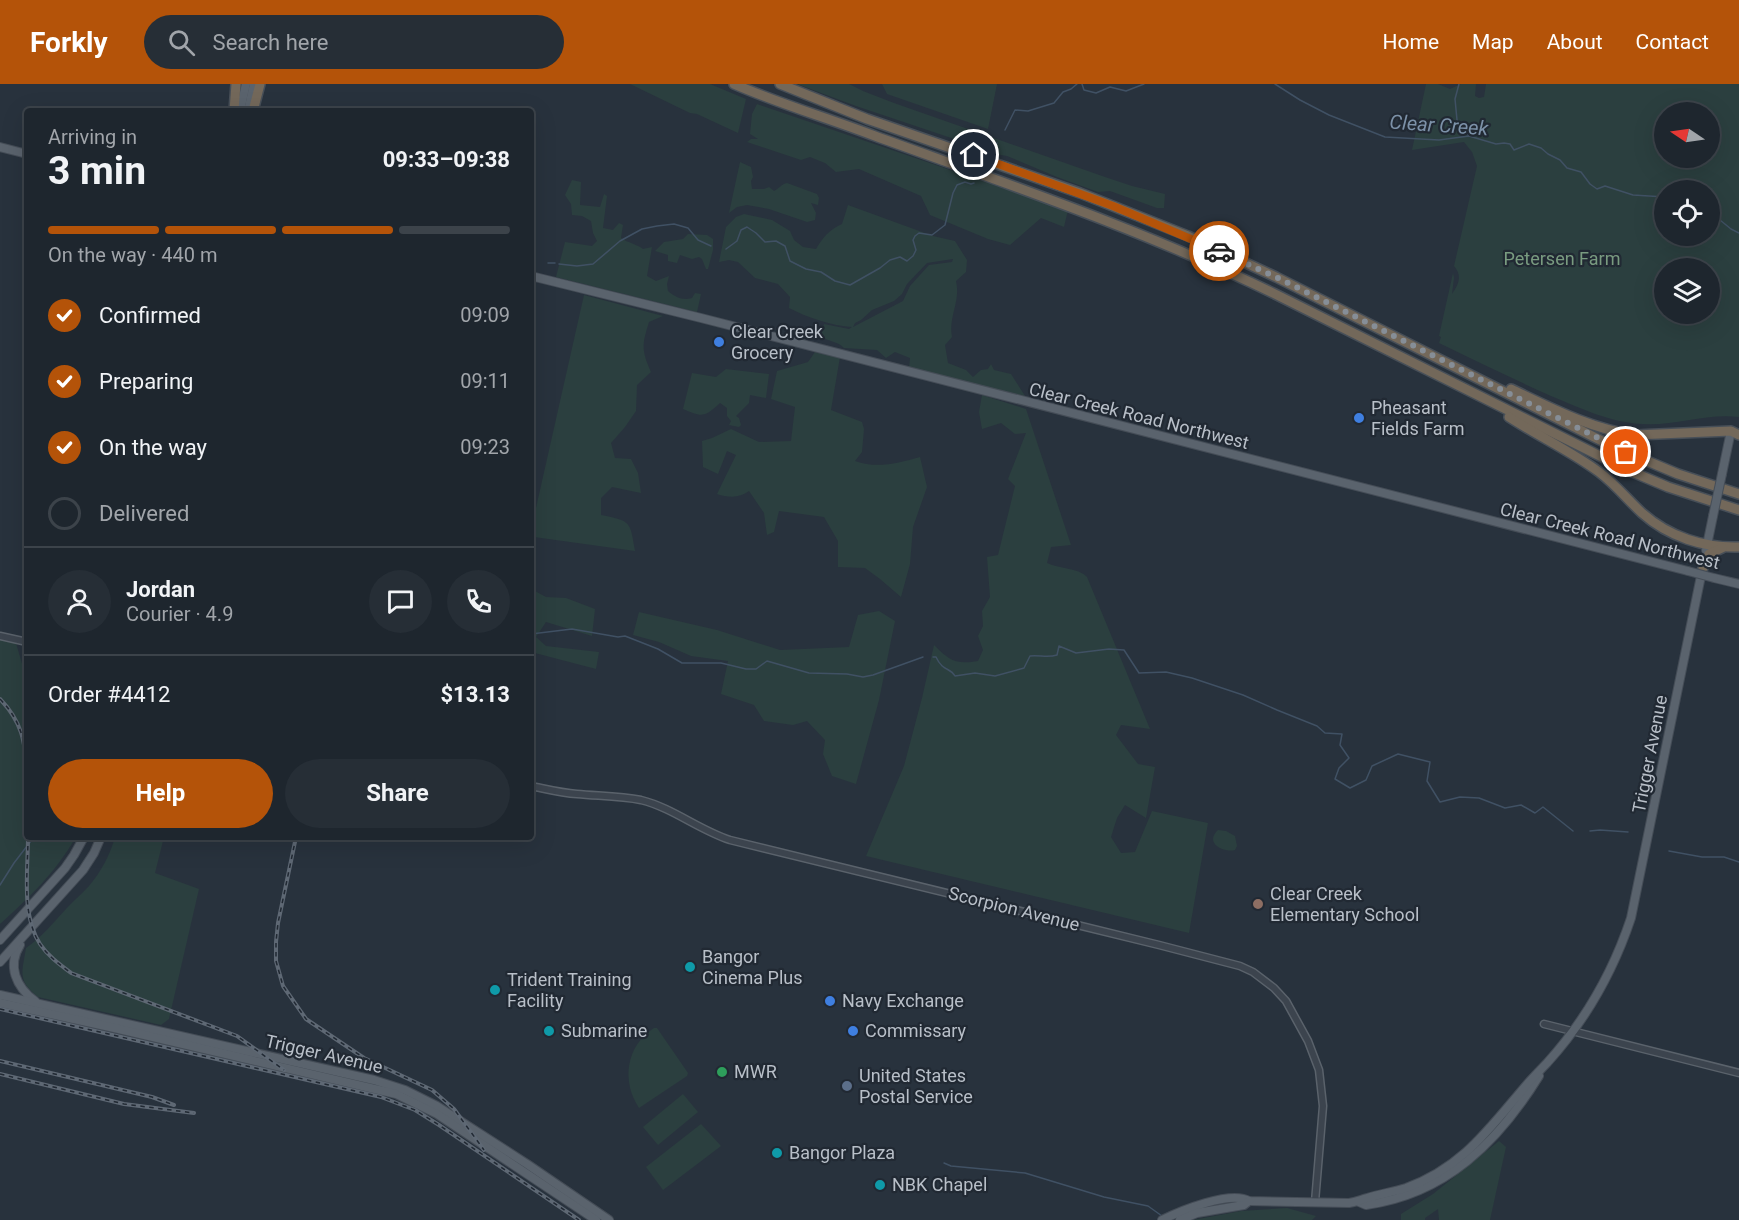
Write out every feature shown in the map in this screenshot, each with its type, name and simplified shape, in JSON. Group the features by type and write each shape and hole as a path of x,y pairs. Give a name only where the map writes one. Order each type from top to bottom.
{"highway":[{"path":"234,108 236,84"},
{"path":"252,108 260,84"},
{"path":"734,84 1141,234 1256,285 1630,471 1668,487 1739,510"},
{"path":"780,84 867,119 1080,193 1188,236 1276,277 1650,463 1739,494"},
{"path":"1437,357 1485,376 1586,423 1618,433 1635,435 1735,433"},
{"path":"1464,389 1590,466 1608,479 1655,523 1693,542 1722,548 1739,547"},
{"path":"1693,542 1700,551 1703,568"},
{"path":"1703,568 1709,554 1722,548"}],"main road":[{"path":"241,108 246,84"},
{"path":"251,108 254,84"},
{"path":"0,147 24,153"},
{"name":"Clear Creek Road Northwest","path":"534,277 1739,584"},
{"name":"Trigger Avenue","path":"1359,1202 1365,1198 1408,1187 1434,1175 1467,1153 1548,1062 1598,994 1608,975 1631,918 1722,474 1735,433"},
{"path":"1,939 65,868 82,840"},
{"path":"0,962 83,870 100,840"},
{"path":"27,933 15,957 14,970 20,987 36,1002"},
{"name":"Trigger Avenue","path":"0,995 374,1080 405,1090 447,1112 609,1220"},
{"name":"Trigger Avenue","path":"0,1003 396,1094 437,1114 596,1220"},
{"name":"Trigger Avenue","path":"1180,1220 1197,1213 1249,1201 1375,1204 1430,1186 1471,1159 1498,1133 1548,1062"},
{"path":"1491,1127 1498,1133"},
{"name":"Trigger Avenue","path":"1162,1220 1208,1202 1243,1197 1249,1201"}],"street":[{"path":"0,636 24,641"},
{"name":"Scorpion Avenue","path":"534,787 576,794 615,796 642,801 666,808 730,840 1169,947 1240,966 1253,972 1274,988 1286,1001 1308,1041 1318,1070 1323,1106 1315,1202"},
{"path":"1544,1024 1739,1073"}],"green space":[{"path":"630,84 710,84 746,99 738,133 690,113"},
{"path":"797,84 849,84 894,103 1105,177 1165,194 1164,208 1157,208 1110,191 1098,192 1007,156 983,150 983,143 978,140 966,143"},
{"path":"882,84 997,84 988,129 887,94"},
{"name":"Petersen Farm","path":"1426,84 1438,84 1450,89 1461,84 1476,84 1475,96 1479,98 1484,97 1486,84 1739,84 1739,417 1715,417 1655,424 1619,421 1551,396 1439,343 1453,273 1452,294 1459,280 1454,266 1477,166 1472,152 1464,142 1412,150"},
{"path":"757,104 1068,210 1064,227 1041,218 1010,245 988,239 930,215 921,196 859,169 836,172 825,163 810,157 801,160 747,142 751,139 758,139 750,134 752,114"},
{"path":"740,162 751,167 752,189 769,187 774,191 787,183 817,194 818,205 811,203 816,213 815,220 807,222 769,209 747,205 737,207 729,213"},
{"path":"572,180 581,182 580,205 600,207 604,194 607,196 603,228 613,230 619,223 623,225 621,238 643,249 652,247 647,276 656,281 669,276 668,291 679,298 689,299 695,293 701,294 697,312 556,277 565,242 592,246 597,241 591,221 582,216 572,215 571,204 565,195"},
{"path":"848,205 933,236 955,241 967,260 966,272 956,281 957,295 951,330 952,337 945,345 948,363 966,370 973,377 981,370 988,369 991,364 994,370 1011,374 1025,396 909,369 910,358 895,352 886,358 877,350 844,348 821,336 824,324 849,329 852,327 811,318 789,308 790,297 778,284 755,278 738,262 729,260 719,262 726,227 736,217 744,214 772,220 790,231 794,240 803,247 816,249 827,234 842,224","holes":["953,259 952,262 929,265 910,286 903,301 853,327 872,310 894,301 927,263"]},
{"path":"688,234 707,235 713,239 713,250 708,269 699,257 692,259 680,255 677,263 668,261 668,255 655,251 664,242 683,239"},
{"path":"584,295 663,316 649,322 644,352 651,372 637,385 636,411 611,443 615,458 631,459 638,473 641,493 612,487 601,498 601,515 624,521 627,524 632,534 635,551 534,537 534,517"},
{"path":"815,352 840,357 831,410 862,422 864,429 862,452 855,461 879,465 920,457 927,487 913,527 910,564 901,597 865,568 838,567 838,541 824,517 779,511 774,532 767,535 764,513 749,491 734,497 717,494 736,455 727,451 718,474 703,467 702,441 731,429 759,442 791,441 795,407 771,399 777,371 808,362"},
{"path":"726,369 769,374 766,398 750,395 749,403 736,416 741,425 739,427 729,425 731,421 727,416 727,408 720,403 703,415 683,409 692,373 716,377"},
{"path":"982,395 1026,409 1071,545 1051,547 1047,563 1079,572 1087,577 1150,729 1121,725 1116,735 1138,764 1155,767 1146,818 1125,805 1117,818 1111,837 1121,853 1135,852 1152,811 1208,823 1189,933 866,856 904,766 934,645 948,658 958,662 978,661 983,650 978,636 983,626 982,611 990,597 987,557 998,555 1015,486 1008,479 1026,433 1015,434 1001,423 982,429 979,412"},
{"path":"534,591 546,597 566,598 595,609 592,636 546,622 536,637 546,646 599,652 596,669 534,653"},
{"path":"879,611 895,621 879,700 856,784 832,776 823,754 825,740 807,721 793,725 764,721 754,705 721,694 728,661 691,656 659,642 633,635 639,612 717,630 780,650 849,647 858,615"},
{"path":"0,639 16,643 24,671 24,840 74,840 41,884 0,924"},
{"path":"1218,830 1235,836 1237,846 1235,850 1225,850 1214,843 1214,835"},
{"path":"114,840 166,840 163,841 155,873 199,889 169,1019 161,1025 38,997 24,981 23,964 26,948 42,935 86,889 108,857"},
{"path":"654,1028 657,1028 688,1073 687,1076 639,1108 630,1087 629,1065 637,1044"},
{"path":"683,1094 698,1112 658,1145 643,1127"},
{"path":"701,1124 721,1146 663,1190 646,1167"},
{"path":"1499,1141 1506,1147 1490,1220 1439,1220 1438,1209 1425,1220 1401,1220 1401,1214 1433,1194"},
{"path":"1287,1208 1316,1216 1312,1220 1193,1220 1241,1211"}],"waterway":[{"path":"1005,130 1015,110 1028,111 1054,103 1063,92 1077,84"},
{"path":"1082,84 1084,90 1096,93 1110,87 1126,91 1144,84"},
{"name":"Clear Creek","path":"1275,84 1329,115 1385,137 1439,140 1469,136 1496,144 1510,144 1514,150 1529,144 1541,148 1560,160 1567,168 1581,172 1597,189 1605,186 1633,195 1654,196"},
{"path":"1459,84 1455,99 1457,120 1469,136"},
{"path":"992,151 997,143"},
{"path":"726,249 737,241 741,230 747,227 765,242 776,241 785,246 790,261 806,269 821,272 835,281 850,285 890,260 900,257 907,261 916,250 913,240 915,236 919,233 932,235 945,225 957,185 965,182 974,183"},
{"name":"Clear Creek","path":"1720,220 1739,233"},
{"path":"559,264 577,266 593,264 620,241 642,229 657,226 674,224 688,228 698,240 711,246"},
{"path":"548,263 555,263"},
{"path":"534,634 572,629 618,637 625,636 658,649 682,663 721,663 756,669 767,661 809,673 847,674 863,677 923,657"},
{"path":"933,657 936,657 941,665 955,676 975,673 995,676 1024,668 1030,656 1057,655 1059,646 1076,653 1109,649 1124,650 1139,673 1166,672 1192,678 1243,695 1317,726 1325,733 1342,734 1340,745 1349,758 1339,768 1335,779 1350,788 1366,780 1372,766 1398,754 1430,762 1427,781 1440,802 1460,797 1479,798 1505,808 1521,805 1535,813 1543,807 1573,831"},
{"path":"1590,831 1628,832"},
{"path":"0,885 32,840"},
{"path":"1669,851 1702,857 1724,857 1739,862"},
{"path":"944,1163 951,1166 1025,1173 1104,1197 1148,1206 1162,1216"}],"railway":[{"path":"0,699 18,724 24,746"},
{"path":"28,840 27,892 30,920 40,944 54,960 71,973 237,1036 284,1070"},
{"path":"295,840 276,942 276,961 283,986 306,1019 364,1058 432,1090 454,1109 484,1150"},
{"path":"0,1009 381,1097 415,1110 579,1220"},
{"path":"0,1061 152,1097 174,1105"},
{"path":"0,1074 124,1104 194,1113"}],"way so far":[{"path":"1219,251 1418,347 1626,452"}],"place":[{"name":"Clear Creek Grocery","path":"719,342"},
{"name":"Pheasant Fields Farm","path":"1359,418"},
{"name":"Clear Creek Elementary School","path":"1258,904"},
{"name":"Bangor Cinema Plus","path":"690,967"},
{"name":"Trident Training Facility","path":"495,990"},
{"name":"Navy Exchange","path":"830,1001"},
{"name":"Submarine","path":"549,1031"},
{"name":"Commissary","path":"853,1031"},
{"name":"MWR","path":"722,1072"},
{"name":"United States Postal Service","path":"847,1086"},
{"name":"Bangor Plaza","path":"777,1153"},
{"name":"NBK Chapel","path":"880,1185"}],"route":[{"path":"974,155 1080,193 1188,236 1219,251"}]}
